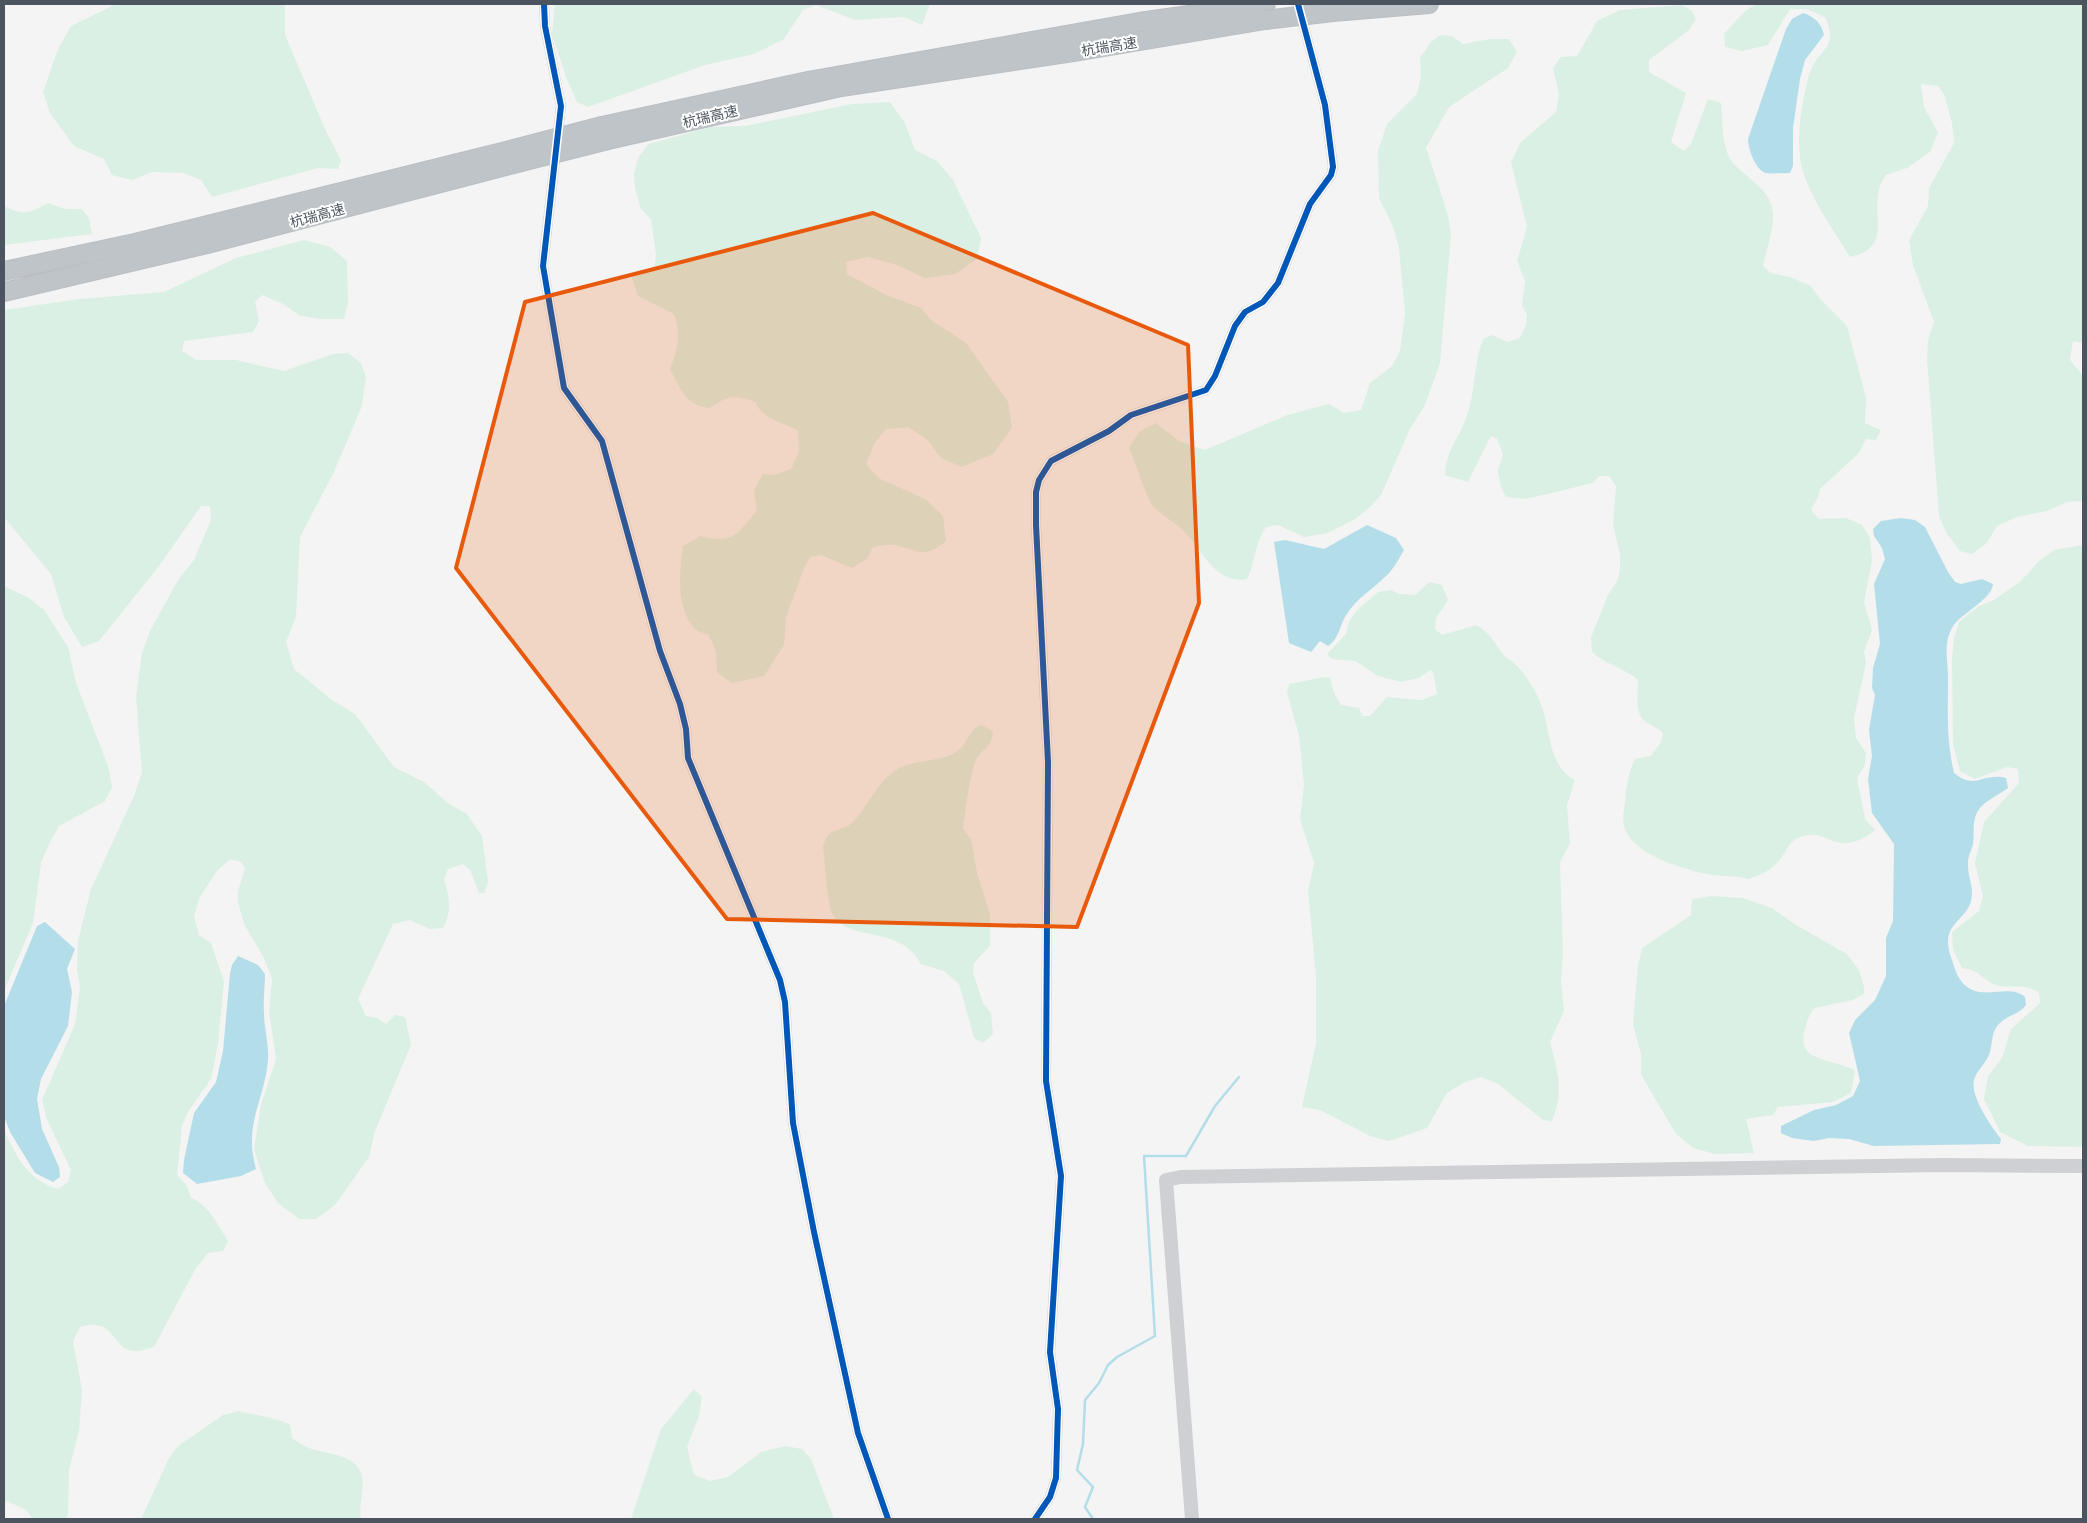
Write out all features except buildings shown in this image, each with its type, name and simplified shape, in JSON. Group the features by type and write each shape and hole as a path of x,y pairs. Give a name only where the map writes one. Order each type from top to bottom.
{"highway":[{"name":"杭瑞高速","path":"4,292 207,244 605,133 841,87 1073,52 1265,9 1332,12 1428,4"},
{"name":"杭瑞高速","path":"4,271 517,156"}],"street":[{"path":"544,4 545,26 561,106 543,266 564,388 602,441 660,651 680,704 686,729 688,758 780,980 785,1002 793,1123 814,1232 858,1433 888,1519"},
{"path":"1035,1519 1050,1498 1056,1478 1058,1409 1050,1352 1061,1176 1046,1081 1048,762 1036,492 1045,467 1058,456 1109,431 1131,415 1206,390 1215,376 1234,326 1245,312 1263,302 1278,283 1310,204 1331,175 1333,167 1325,105 1298,4"},
{"path":"1192,1519 1166,1180 1191,1177 1932,1165 2083,1166"}],"highlighted area":[{"path":"873,213 1188,345 1199,603 1077,927 727,919 456,568 525,302"}],"green space":[{"path":"116,4 285,4 285,35 326,131 341,160 338,169 318,168 212,197 201,180 183,173 152,172 132,180 112,175 104,159 74,146 50,113 43,92 58,49 71,26"},
{"path":"555,4 930,4 922,25 904,17 855,20 816,5 803,10 784,39 754,54 705,65 588,107 577,102 567,80 552,34"},
{"path":"1756,4 2083,4 2083,343 2073,341 2070,360 2083,376 2083,501 2067,502 2047,511 2017,517 1997,526 1986,544 1972,554 1960,551 1947,534 1939,516 1927,359 1928,340 1934,322 1913,265 1909,240 1928,206 1929,188 1954,143 1952,123 1944,94 1938,86 1921,84 1924,107 1938,133 1930,152 1907,168 1886,175 1881,183 1877,200 1878,230 1876,239 1871,247 1863,253 1850,257 1813,196 1800,158 1800,127 1806,85 1813,66 1829,43 1829,28 1825,17 1806,9 1790,9 1768,45 1742,51 1725,47 1724,34 1744,12"},
{"path":"1682,5 1692,11 1696,19 1689,30 1649,60 1649,72 1686,93 1671,142 1684,151 1691,144 1708,99 1721,103 1724,142 1729,157 1738,169 1763,191 1772,205 1770,240 1763,266 1771,273 1790,277 1811,286 1820,299 1847,326 1866,398 1865,423 1881,430 1876,440 1866,439 1859,453 1820,489 1811,510 1819,519 1846,518 1862,525 1870,538 1872,560 1864,603 1872,630 1864,652 1866,663 1854,718 1856,738 1866,753 1865,765 1857,778 1865,819 1875,830 1867,836 1847,843 1832,841 1814,835 1799,838 1791,843 1772,868 1749,879 1697,872 1659,859 1636,845 1624,826 1623,815 1627,786 1635,759 1651,756 1661,742 1663,733 1642,719 1638,709 1638,680 1592,652 1591,637 1608,595 1618,579 1620,567 1620,555 1613,524 1616,486 1609,476 1599,476 1593,483 1526,499 1506,497 1501,487 1498,471 1503,454 1497,439 1491,436 1468,482 1445,475 1450,452 1463,426 1469,408 1483,339 1492,335 1508,342 1520,338 1526,325 1527,315 1522,305 1525,281 1517,261 1527,227 1511,162 1521,142 1556,112 1559,94 1553,68 1561,57 1577,56 1597,21 1620,10"},
{"path":"1440,35 1451,36 1463,44 1490,39 1509,39 1517,52 1508,68 1449,107 1426,148 1448,215 1451,235 1440,363 1425,405 1410,429 1381,495 1371,506 1355,519 1328,533 1304,537 1278,525 1266,527 1259,540 1247,579 1236,579 1226,576 1217,571 1182,529 1152,505 1129,448 1139,432 1156,423 1179,441 1205,450 1287,415 1329,404 1344,413 1361,410 1370,383 1392,366 1400,351 1405,313 1399,248 1392,224 1379,198 1378,151 1387,124 1417,94 1421,76 1420,58 1430,43"},
{"path":"890,102 905,123 915,150 937,161 953,180 981,238 977,259 955,274 925,278 897,265 868,257 846,262 847,274 886,295 921,308 931,320 966,343 1008,402 1012,428 993,454 962,467 941,458 928,440 908,427 886,429 874,444 866,464 878,478 925,499 943,516 946,541 926,552 892,545 873,547 867,559 852,568 821,555 810,557 786,617 784,645 764,676 732,683 717,672 716,652 709,635 695,629 685,612 680,590 683,546 700,536 720,539 733,536 739,532 757,511 754,490 763,474 775,475 791,469 799,452 798,431 769,417 759,409 755,402 737,397 722,401 710,408 702,407 689,400 681,389 670,369 678,342 674,314 638,296 632,278 655,265 656,254 651,219 641,209 635,189 634,174 638,158 648,144 711,127 745,126 852,104"},
{"path":"48,203 65,209 82,209 89,218 92,234 4,245 4,206 16,211 26,212"},
{"path":"304,240 330,247 347,261 348,303 344,319 321,319 301,316 283,304 262,295 255,302 259,321 253,332 184,341 182,351 196,360 236,360 284,371 333,354 348,353 361,363 366,377 362,406 333,474 300,537 296,617 286,642 294,669 332,700 355,714 394,767 424,782 449,804 467,814 482,836 488,882 484,893 479,893 470,870 463,864 448,869 444,879 449,898 449,910 443,928 430,929 410,920 393,924 358,999 366,1016 378,1018 386,1024 395,1015 405,1017 411,1045 375,1131 369,1157 335,1205 316,1219 299,1219 278,1203 265,1183 254,1149 261,1104 276,1059 269,1012 272,979 264,958 244,924 238,902 238,891 245,869 241,862 230,859 217,871 200,897 194,916 199,935 211,943 224,981 218,1044 211,1079 188,1112 182,1126 177,1175 187,1186 191,1198 208,1210 228,1241 223,1251 208,1253 196,1268 154,1347 136,1351 127,1349 101,1326 80,1327 73,1341 82,1390 79,1430 69,1470 68,1515 66,1519 33,1519 26,1510 7,1501 4,1503 4,1130 24,1166 38,1180 58,1189 68,1182 71,1170 47,1120 42,1100 75,1024 80,987 77,970 78,941 91,889 134,796 142,772 136,696 142,653 150,631 178,580 194,560 211,520 210,506 201,506 159,566 99,641 82,647 64,617 51,574 4,517 4,310 79,299 164,292 236,258"},
{"path":"2083,545 2083,1147 2028,1146 2000,1132 1984,1099 1988,1076 2002,1058 2011,1029 2040,1003 2039,993 2026,987 1999,986 1976,972 1962,968 1953,950 1952,932 1979,911 1983,896 1975,863 1984,822 2019,783 2018,769 2007,767 1975,779 1960,771 1953,745 1952,659 1954,638 1959,622 1979,606 1994,600 2021,581 2039,561 2054,550"},
{"path":"1429,582 1442,585 1448,600 1436,618 1435,629 1442,635 1476,625 1489,635 1505,656 1518,666 1531,684 1541,704 1552,749 1560,767 1575,780 1567,805 1570,843 1560,862 1563,955 1561,981 1564,1011 1550,1042 1559,1082 1559,1091 1552,1121 1543,1120 1498,1084 1481,1077 1465,1082 1447,1093 1427,1128 1389,1141 1370,1136 1320,1110 1302,1107 1316,1043 1316,976 1308,891 1314,863 1300,819 1304,785 1299,735 1287,693 1289,684 1324,677 1330,678 1334,693 1341,705 1359,708 1363,716 1370,716 1387,697 1422,700 1437,694 1433,672 1430,670 1419,678 1401,682 1378,676 1355,661 1332,659 1327,654 1346,634 1349,621 1357,610 1378,592 1391,590 1399,594 1415,595"},
{"path":"4,586 29,598 44,610 68,647 76,683 108,766 112,787 105,801 59,826 49,844 41,863 33,923 4,991"},
{"path":"981,725 993,731 992,737 989,745 974,765 963,829 971,839 977,873 990,915 990,946 974,963 973,972 983,1003 991,1013 993,1034 983,1043 974,1038 959,984 944,971 921,964 912,952 901,943 851,929 841,924 833,915 828,893 823,847 832,832 849,826 853,822 882,783 896,770 911,764 953,754 962,747 971,733"},
{"path":"1712,896 1743,898 1772,908 1796,925 1847,954 1859,970 1864,987 1864,994 1853,1000 1814,1008 1805,1026 1804,1034 1805,1047 1808,1052 1819,1058 1855,1070 1851,1093 1833,1102 1778,1107 1773,1115 1746,1119 1754,1153 1715,1154 1693,1148 1676,1134 1641,1074 1641,1054 1633,1025 1638,966 1642,948 1691,915 1692,899"},
{"path":"694,1389 702,1397 699,1416 687,1447 694,1475 710,1481 728,1477 761,1452 785,1446 802,1449 811,1459 834,1519 631,1519 661,1429"},
{"path":"238,1411 290,1425 292,1438 303,1445 340,1456 354,1463 359,1468 363,1480 360,1508 361,1519 141,1519 169,1458 178,1446 223,1415"}],"water":[{"path":"1803,13 1817,21 1824,35 1805,60 1800,79 1793,128 1793,166 1790,173 1766,173 1755,163 1749,148 1748,139 1786,29 1792,19"},
{"path":"1901,518 1915,520 1925,527 1955,582 1961,584 1982,579 1993,584 1987,596 1961,617 1949,634 1947,653 1949,737 1954,773 1968,781 1991,777 2006,778 2008,788 1983,805 1975,816 1973,844 1968,863 1972,890 1971,903 1952,928 1948,945 1957,973 1962,982 1969,988 1977,992 2011,991 2025,997 2026,1005 1997,1026 1988,1057 1974,1080 1975,1094 1978,1102 2001,1139 2000,1144 1874,1146 1849,1139 1829,1138 1814,1141 1792,1138 1781,1133 1781,1126 1814,1110 1836,1105 1853,1096 1860,1081 1849,1033 1855,1020 1875,1000 1886,976 1886,938 1893,921 1894,844 1872,813 1868,779 1872,756 1869,730 1875,695 1872,688 1873,668 1880,644 1874,584 1885,559 1882,548 1874,536 1873,529 1881,521"},
{"path":"1367,525 1396,538 1404,550 1394,567 1354,605 1345,617 1337,636 1328,646 1320,641 1311,652 1289,643 1274,542 1285,540 1324,549"},
{"path":"45,922 75,949 67,969 72,992 68,1026 41,1079 37,1099 42,1129 59,1167 60,1177 53,1182 35,1173 10,1132 4,1116 4,1006 37,926"},
{"path":"238,956 258,965 265,974 264,1008 268,1059 253,1125 253,1153 256,1169 241,1176 197,1184 183,1173 184,1160 194,1113 216,1082 223,1051 230,973 232,965"}],"waterway":[{"path":"1093,1519 1085,1507 1093,1487 1077,1470 1083,1444 1085,1400 1099,1383 1108,1365 1117,1357 1155,1336 1144,1156 1186,1156 1215,1106 1239,1077"}],"cycle path":[{"path":"544,4 545,26 561,106 543,266 564,388 602,441 660,651 680,704 686,729 688,758 780,980 785,1002 793,1123 814,1232 858,1433 888,1519"},
{"path":"1035,1519 1050,1497 1056,1478 1058,1409 1050,1352 1061,1176 1046,1081 1048,762 1036,492 1039,480 1051,461 1109,431 1131,415 1206,390 1215,376 1235,326 1245,312 1263,302 1278,283 1310,204 1331,175 1333,167 1325,105 1298,4"}]}
